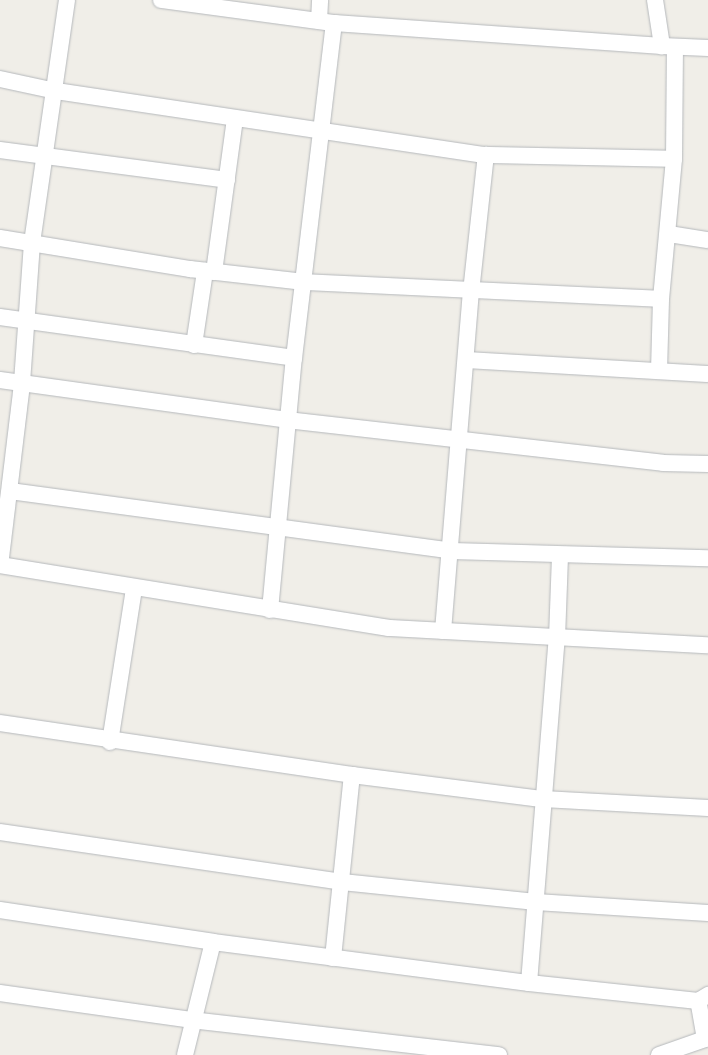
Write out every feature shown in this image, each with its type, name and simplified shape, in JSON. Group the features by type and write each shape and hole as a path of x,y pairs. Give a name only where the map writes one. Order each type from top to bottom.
{"street":[{"path":"67,0 56,91 44,157 32,243 22,384 0,565 389,628 708,645"},
{"path":"160,0 326,22 669,47 708,48"},
{"path":"270,610 287,420 320,131 326,22 320,0"},
{"path":"655,0 669,47 674,159 669,234 661,299 659,371"},
{"path":"0,79 56,91 486,155 674,159"},
{"path":"194,345 227,180 235,118"},
{"path":"0,150 227,180"},
{"path":"442,631 451,551 471,292 486,155"},
{"path":"669,234 708,240"},
{"path":"0,238 210,271 304,282 471,292 661,299"},
{"path":"0,317 294,358"},
{"path":"466,360 708,374"},
{"path":"0,380 287,420 459,438 663,463 708,464"},
{"path":"10,491 451,551 708,558"},
{"path":"529,983 557,638 560,555"},
{"path":"110,742 134,588"},
{"path":"0,724 110,742 543,799 708,808"},
{"path":"333,958 352,775"},
{"path":"0,832 342,882 536,902 708,913"},
{"path":"0,910 213,942 529,983 703,998 706,1039 659,1055"},
{"path":"185,1055 192,1020 213,942"},
{"path":"0,993 192,1020 499,1055"}]}
